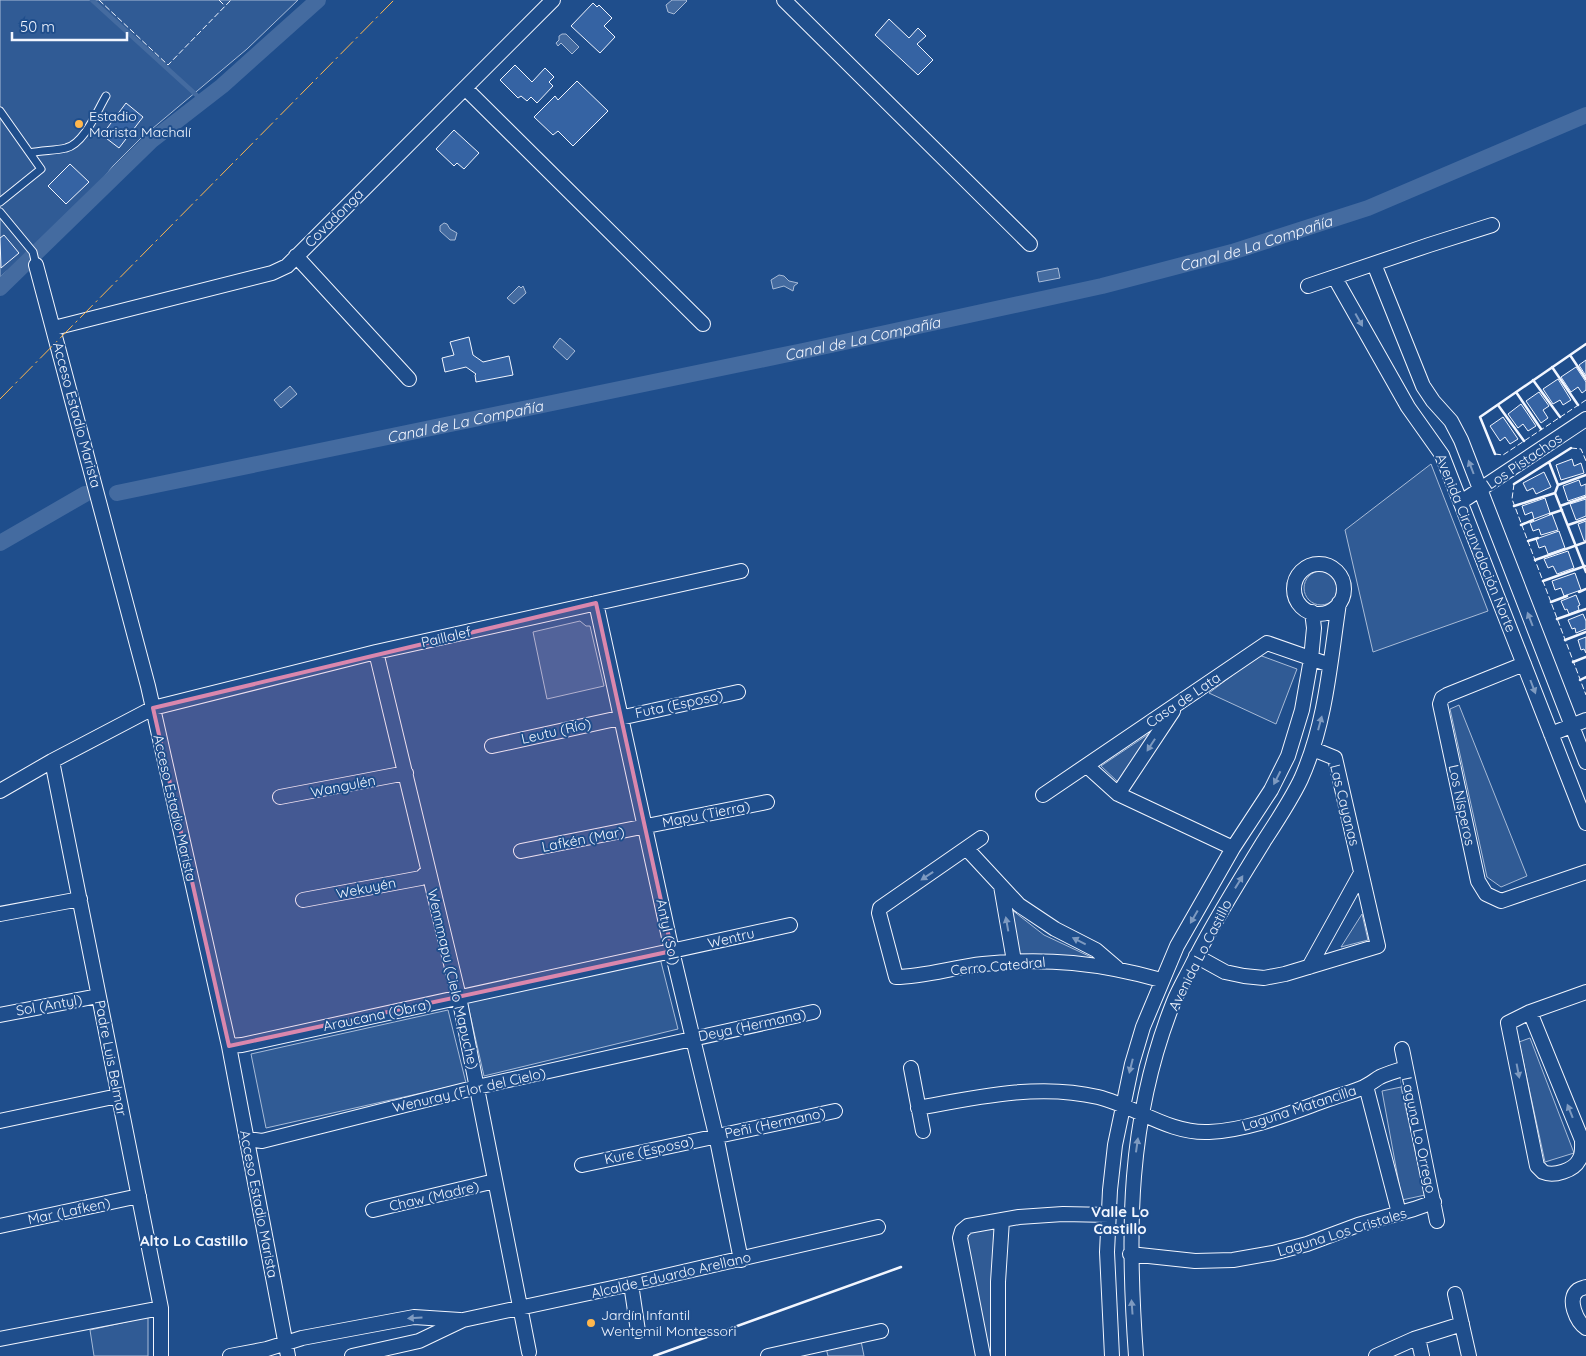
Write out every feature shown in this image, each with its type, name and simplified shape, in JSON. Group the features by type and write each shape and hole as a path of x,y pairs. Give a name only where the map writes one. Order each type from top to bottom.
{"street":[{"name":"Covadonga","path":"54,328 272,273 287,266 553,0"},
{"path":"784,0 1030,244"},
{"path":"465,88 703,324"},
{"path":"1308,286 1492,225"},
{"path":"296,256 409,379"},
{"name":"Avenida Circunvalación Norte","path":"1374,264 1423,386 1433,401 1452,421 1461,440 1586,762"},
{"name":"Acceso Estadio Marista","path":"36,265 153,708 229,1046 287,1350"},
{"name":"Avenida Circunvalación Norte","path":"1335,278 1408,408 1442,455 1586,823"},
{"name":"Los Pistachos","path":"1461,502 1584,425"},
{"name":"Avenida Lo Castillo","path":"1112,1356 1107,1252 1115,1145 1132,1110 1147,1084 1160,1039 1175,999 1196,956 1300,780 1313,749 1322,716 1339,603 1343,596 1344,588 1338,573 1324,564 1316,564 1301,572 1296,578 1294,587 1298,602 1312,612 1314,628 1311,659 1302,710 1288,756 1271,790 1233,848 1176,946 1143,1027 1132,1064 1132,1110 1134,1168 1130,1254 1136,1356"},
{"name":"Paillalef","path":"0,791 52,761 153,708 376,652 741,571"},
{"name":"Antyl (Sol)","path":"596,603 672,951 716,1135 740,1260"},
{"path":"1312,612 1327,612 1339,603"},
{"name":"Casa de Lata","path":"1043,795 1267,643 1330,665"},
{"name":"Wennmapu (Cielo Mapuche)","path":"376,652 459,997 529,1352"},
{"name":"Los Nísperos","path":"1524,664 1442,698 1440,704 1478,881 1486,894 1501,900 1586,872"},
{"name":"Futa (Esposo)","path":"621,717 738,692"},
{"path":"1118,794 1177,704"},
{"name":"Leutu (Río)","path":"492,746 621,717"},
{"path":"1551,734 1586,720"},
{"name":"Las Cayanas","path":"1196,956 1225,972 1264,978 1285,974 1378,946 1335,758 1313,749"},
{"name":"Padre Luis Belmar","path":"52,761 162,1308 161,1356"},
{"path":"1086,766 1118,794 1233,848"},
{"name":"Wangulén","path":"280,797 406,773"},
{"name":"Mapu (Tierra)","path":"646,826 768,802"},
{"name":"Lafkén (Mar)","path":"521,851 646,826"},
{"path":"981,838 967,848 1019,905 1035,917 1096,950 1118,969"},
{"name":"Cerro Catedral","path":"967,848 880,908 879,913 896,978 981,964 1040,960 1072,962 1118,969 1161,980"},
{"name":"Wekuyén","path":"303,900 421,878 428,871"},
{"path":"1309,967 1362,874"},
{"path":"1001,886 1014,961"},
{"path":"0,914 80,899"},
{"name":"Wentru","path":"672,951 790,925"},
{"name":"Araucana (Obra)","path":"229,1046 242,1045 672,951"},
{"path":"1530,1012 1582,1140 1581,1155 1578,1162 1558,1173 1544,1172 1537,1166 1508,1023 1530,1012 1586,992"},
{"name":"Sol (Antyl)","path":"0,1014 98,996"},
{"name":"Deya (Hermana)","path":"692,1038 813,1012"},
{"name":"Wenuray (Flor del Cielo)","path":"247,1139 262,1141 477,1087 692,1038"},
{"name":"Laguna Lo Orrego","path":"1402,1049 1437,1221"},
{"path":"910,1068 923,1131"},
{"name":"Laguna Matancilla","path":"918,1108 998,1094 1062,1091 1098,1097 1165,1125 1207,1132 1230,1130 1257,1124 1366,1086 1380,1077 1405,1068"},
{"path":"1366,1086 1399,1213"},
{"path":"0,1121 118,1096"},
{"name":"Peñi (Hermano)","path":"716,1135 835,1111"},
{"name":"Kure (Esposa)","path":"582,1164 716,1135"},
{"name":"Chaw (Madre)","path":"373,1210 495,1181"},
{"name":"Mar (Lafken)","path":"0,1226 139,1196"},
{"name":"Laguna Los Cristales","path":"1130,1254 1195,1261 1233,1260 1273,1253 1307,1244 1358,1225 1434,1202"},
{"path":"983,1356 960,1238 962,1231 968,1226 1019,1217 1063,1214 1109,1215"},
{"path":"998,1356 998,1282 1002,1220"},
{"name":"Alcalde Eduardo Arellano","path":"352,1356 419,1341 463,1320 740,1260 878,1227"},
{"path":"631,1284 638,1331"},
{"path":"1586,1287 1578,1290 1574,1296 1576,1318 1586,1328"},
{"path":"1455,1294 1469,1356"},
{"path":"0,1340 162,1308"},
{"name":"Alcalde Eduardo Arellano","path":"230,1356 287,1350 302,1338 414,1317 463,1320"},
{"path":"1376,1356 1418,1338 1462,1324"},
{"path":"768,1356 880,1331"},
{"path":"1418,1338 1422,1356"}],"lane":[{"path":"30,154 41,150 65,148 76,143 83,135 106,96"},
{"path":"0,111 41,169 0,201"},
{"path":"0,212 33,252 36,265"}],"highlighted area":[{"path":"596,603 672,951 229,1046 153,708"}],"shaded area":[{"name":"Estadio Marista Machalí","path":"0,0 298,0 247,49 140,139 113,166 63,228 0,277"},
{"path":"672,0 687,1 674,14 668,12 666,5"},
{"path":"562,34 566,34 579,47 572,54 561,43 558,46 556,43"},
{"path":"444,223 457,233 455,240 450,240 440,231 440,226"},
{"path":"1058,268 1060,278 1039,282 1037,272"},
{"path":"779,275 784,276 789,281 798,283 794,286 793,291 784,286 773,289 771,280"},
{"path":"519,286 521,288 523,286 526,293 514,304 507,298"},
{"path":"560,338 575,351 567,360 553,347"},
{"path":"290,386 297,394 281,408 274,400"},
{"path":"1431,464 1488,611 1373,652 1345,530"},
{"path":"1321,571 1333,576 1338,588 1333,600 1321,605 1309,600 1304,588 1309,576"},
{"path":"580,621 586,626 590,626 604,686 547,699 533,632"},
{"path":"1259,655 1297,669 1276,724 1209,693"},
{"path":"1459,705 1527,876 1501,887 1487,877 1450,709"},
{"path":"1153,731 1119,783 1101,766"},
{"path":"1012,910 1044,935 1093,958 1019,954"},
{"path":"1362,914 1368,940 1341,947"},
{"path":"660,958 678,1029 484,1076 467,1001"},
{"path":"448,1010 466,1083 266,1128 251,1054"},
{"path":"1530,1038 1574,1153 1545,1162 1519,1042"},
{"path":"1401,1087 1425,1195 1402,1200 1382,1091"},
{"path":"998,1225 993,1356 989,1356 965,1241 971,1232"},
{"path":"148,1317 148,1356 94,1356 90,1330"},
{"path":"861,1341 864,1356 828,1356 826,1348"}],"building":[{"path":"593,3 597,7 599,5 612,18 604,26 615,37 600,53 571,26"},
{"path":"889,19 909,38 918,28 926,36 917,44 933,60 918,75 875,35"},
{"path":"515,65 532,82 545,68 554,77 549,82 553,86 537,103 531,97 527,101 521,96 518,98 500,80"},
{"path":"577,81 608,111 573,146 558,131 553,135 534,117 555,96 558,100"},
{"path":"126,103 143,117 119,148 102,135"},
{"path":"454,130 479,153 464,169 457,163 454,166 436,149"},
{"path":"70,164 89,182 66,204 48,186"},
{"path":"4,235 19,253 1,268 0,238"},
{"path":"469,337 473,355 483,362 509,356 513,375 476,382 476,374 466,367 445,372 442,358 454,355 450,342"},
{"path":"1586,360 1586,376 1579,365"},
{"path":"1576,367 1586,382 1586,390 1582,393 1578,387 1571,392 1561,377"},
{"path":"1558,379 1571,400 1563,405 1560,400 1553,404 1543,389"},
{"path":"1539,392 1549,406 1543,410 1548,418 1541,423 1526,401"},
{"path":"1521,404 1536,426 1528,431 1523,424 1518,428 1508,414"},
{"path":"1503,417 1518,439 1510,444 1505,437 1500,441 1490,426"},
{"path":"1572,459 1574,466 1581,463 1584,473 1561,480 1556,465"},
{"path":"1544,472 1551,487 1536,494 1533,488 1527,491 1523,483"},
{"path":"1579,480 1581,486 1586,484 1586,495 1568,501 1563,486"},
{"path":"1545,498 1550,513 1534,519 1532,512 1525,515 1522,506"},
{"path":"1586,499 1586,516 1576,520 1570,504"},
{"path":"1552,514 1558,530 1541,535 1539,529 1533,531 1530,523"},
{"path":"1586,521 1586,540 1584,541 1578,524"},
{"path":"1559,531 1565,548 1548,554 1545,546 1539,548 1536,539"},
{"path":"1568,551 1574,568 1557,574 1553,566 1548,568 1544,559"},
{"path":"1575,573 1581,590 1564,596 1561,588 1555,590 1552,581"},
{"path":"1576,595 1580,605 1578,606 1579,610 1569,614 1561,601"},
{"path":"1583,614 1586,621 1586,629 1576,633 1575,628 1572,629 1568,620"},
{"path":"1586,637 1586,653 1584,649 1581,650 1578,640"}],"waterway":[{"path":"92,0 203,101"},
{"path":"0,288 151,141 222,86 318,0"},
{"name":"Canal de La Compañía","path":"117,493 803,351 1102,286 1232,252 1368,208 1586,115"},
{"name":"Canal de La Compañía","path":"0,543 85,494"}],"fence":[{"path":"99,0 168,65 231,0"},
{"path":"219,0 225,6"},
{"path":"1495,454 1503,455 1586,400"},
{"path":"1571,448 1581,449 1586,461"},
{"path":"1514,484 1512,499 1586,695"}],"wall":[{"path":"1495,454 1480,417 1586,344"},
{"path":"1570,355 1586,379"},
{"path":"1552,367 1578,405"},
{"path":"1533,380 1560,417"},
{"path":"1516,392 1541,429"},
{"path":"1498,405 1524,441"},
{"path":"1514,484 1571,448"},
{"path":"1549,462 1558,485 1555,493 1586,572"},
{"path":"1558,485 1586,475"},
{"path":"1514,506 1555,493"},
{"path":"1560,506 1586,497"},
{"path":"1550,514 1562,510"},
{"path":"1568,525 1586,519"},
{"path":"1521,525 1533,520"},
{"path":"1528,541 1538,538"},
{"path":"1535,560 1586,542"},
{"path":"1543,581 1585,566"},
{"path":"1579,592 1586,589"},
{"path":"1551,602 1567,596"},
{"path":"1557,619 1586,609"},
{"path":"1565,640 1586,632"},
{"path":"1573,662 1586,657"},
{"path":"1580,680 1586,677"},
{"path":"654,1356 901,1267"}],"power":[{"path":"0,399 394,0"}],"place":[{"name":"Estadio Marista Machalí","path":"79,124"},
{"name":"Jardín Infantil Wentemil Montessori","path":"591,1323"}],"district":[{"name":"Valle Lo Castillo","path":"1120,1220"},
{"name":"Alto Lo Castillo","path":"194,1240"}]}
